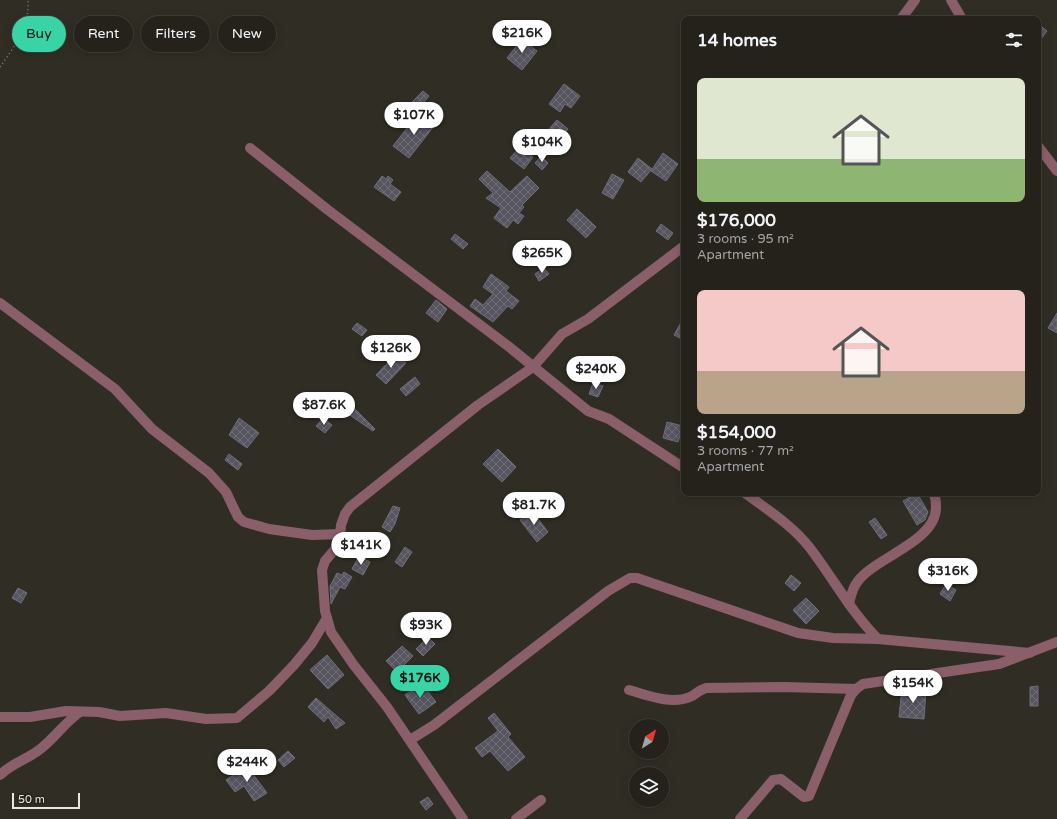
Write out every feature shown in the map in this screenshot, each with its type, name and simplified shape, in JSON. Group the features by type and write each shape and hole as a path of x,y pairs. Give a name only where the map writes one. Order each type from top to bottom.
{"street":[{"path":"903,16 914,0"},
{"path":"951,0 960,16"},
{"path":"250,148 328,210 508,346 588,411 609,419 681,466"},
{"path":"1041,150 1057,171"},
{"path":"463,819 388,707 353,664 331,632 327,618 322,570 325,561 336,548 344,514 350,507 478,405 533,367 562,334 588,319 681,248"},
{"path":"0,303 115,389 152,430 213,478 226,492 238,516 244,522 269,529 312,535 340,534"},
{"path":"749,496 798,534 810,548 849,604 878,639"},
{"path":"849,604 853,589 866,573 891,557 928,527 935,516 935,496"},
{"path":"410,740 434,724 585,607 630,578 637,578 798,633 833,638 878,639 1030,653"},
{"path":"0,717 30,717 66,711 98,712 120,716 166,712 206,719 237,718 269,691 294,665 312,643 327,618"},
{"path":"740,819 773,780 781,779 804,798 809,796 856,689 863,684 872,681 973,669 999,664 1057,642"},
{"path":"629,690 669,700 691,697 697,691 706,688 784,686 856,689"},
{"path":"0,775 10,766 39,750 68,720 80,712"},
{"path":"516,819 542,800"}],"path":[{"path":"0,67 23,28 29,12 28,0"}],"building":[{"path":"1041,26 1047,31 1041,39"},
{"path":"522,39 537,51 522,70 507,58"},
{"path":"564,84 580,96 571,108 565,104 560,112 549,104"},
{"path":"423,91 429,96 419,108 412,102"},
{"path":"418,114 434,126 409,158 393,146"},
{"path":"557,120 568,129 552,148 541,138"},
{"path":"520,147 533,157 524,169 510,158"},
{"path":"663,153 678,164 666,181 651,171"},
{"path":"541,156 548,163 542,170 535,163"},
{"path":"638,158 652,169 641,182 628,172"},
{"path":"487,171 510,192 527,176 539,188 522,205 524,207 519,213 524,216 518,224 513,220 507,228 494,218 501,208 486,198 493,193 479,179"},
{"path":"612,174 624,180 613,199 602,193"},
{"path":"382,176 386,179 388,176 393,180 390,184 401,192 394,201 374,187"},
{"path":"577,209 596,227 586,238 567,220"},
{"path":"661,224 673,233 668,240 656,231"},
{"path":"455,234 468,244 463,249 451,239"},
{"path":"544,268 549,274 539,281 535,274"},
{"path":"491,274 509,287 506,291 519,301 512,309 508,306 493,322 470,306 475,299 483,305 493,294 483,287"},
{"path":"436,300 447,309 438,322 426,313"},
{"path":"1057,313 1057,333 1048,328"},
{"path":"681,322 681,338 674,335"},
{"path":"357,323 367,330 362,336 352,329"},
{"path":"397,353 406,363 386,384 376,375"},
{"path":"597,359 617,371 613,377 594,366"},
{"path":"415,377 420,384 406,396 400,389"},
{"path":"593,383 603,386 598,397 589,394"},
{"path":"351,405 375,429 373,431 344,410"},
{"path":"239,418 259,433 247,448 229,435"},
{"path":"323,418 332,425 325,433 316,426"},
{"path":"667,422 681,426 681,432 678,442 663,438"},
{"path":"498,449 516,467 502,482 483,464"},
{"path":"229,454 242,464 238,470 225,460"},
{"path":"912,496 919,496 928,512 925,520 917,525 903,501"},
{"path":"393,506 400,508 395,524 390,532 382,527"},
{"path":"532,511 548,532 537,542 520,520"},
{"path":"875,518 887,535 881,539 869,522"},
{"path":"405,547 412,552 402,567 395,562"},
{"path":"359,556 370,562 363,575 352,569"},
{"path":"344,572 352,577 345,589 340,587 331,604 330,586 337,573 342,575"},
{"path":"791,575 801,583 794,591 785,583"},
{"path":"946,584 956,590 950,601 940,594"},
{"path":"18,588 27,593 21,603 12,598"},
{"path":"806,598 819,611 806,624 793,610"},
{"path":"428,637 435,644 423,656 416,649"},
{"path":"402,646 413,656 397,672 386,661"},
{"path":"327,655 344,675 328,689 310,670"},
{"path":"421,683 436,702 419,714 405,695"},
{"path":"1038,686 1038,706 1030,706 1030,687"},
{"path":"902,688 926,690 924,719 899,717"},
{"path":"316,698 345,723 336,729 328,717 324,722 308,707"},
{"path":"494,713 511,734 508,737 525,757 508,771 490,751 482,757 475,748 498,731 488,718"},
{"path":"288,751 295,758 284,767 278,760"},
{"path":"247,766 267,793 254,801 244,786 235,792 226,780"},
{"path":"428,797 433,804 426,810 420,802"}]}
